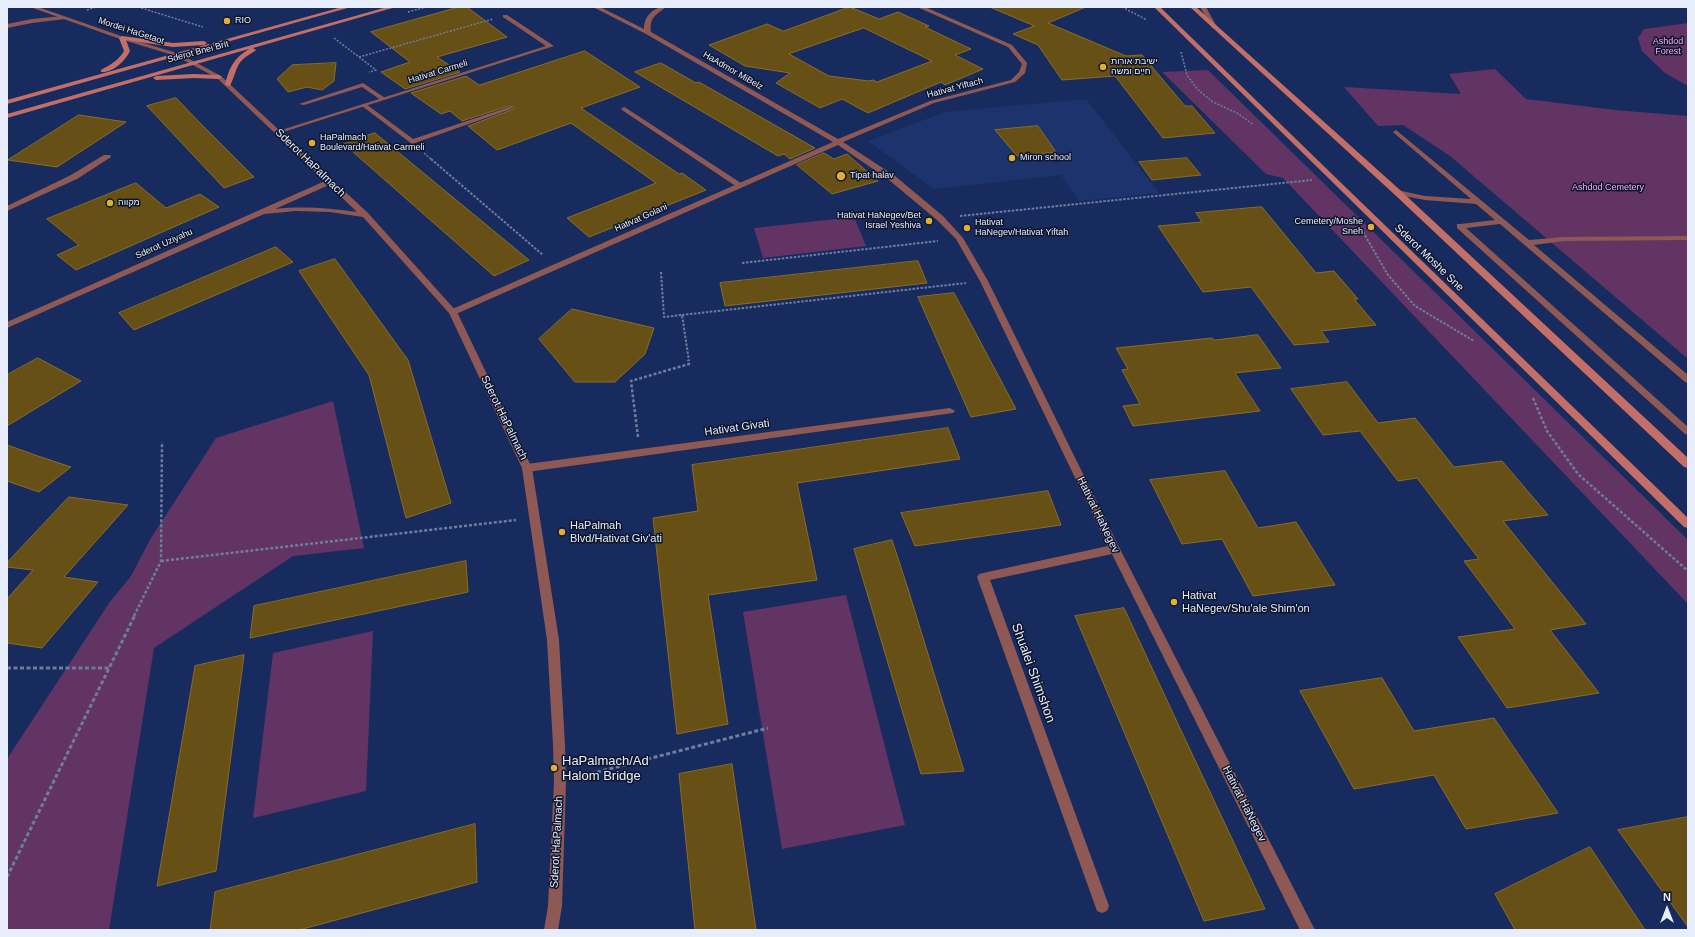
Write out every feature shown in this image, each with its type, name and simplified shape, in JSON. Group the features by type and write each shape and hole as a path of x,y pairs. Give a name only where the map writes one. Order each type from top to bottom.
{"main road":[{"name":"Sderot Bnei Brit","path":"7,102 348,7"},
{"name":"Sderot Bnei Brit","path":"7,116 393,7"},
{"name":"Sderot Moshe Sne","path":"1157,7 1688,524"},
{"path":"1193,7 1397,192 1688,464"},
{"path":"80,81 107,70 120,61 127,52 122,38 173,45 237,38"},
{"path":"228,85 233,64 238,59 273,41"},
{"path":"132,80 176,76 219,77"}],"street":[{"name":"Mordei HaGetaot","path":"35,7 122,38 178,55"},
{"name":"HaAdmor MiBelz","path":"596,7 648,33 838,142"},
{"path":"648,33 646,23 649,17 663,7"},
{"name":"Hativat Yiftach","path":"838,142 932,102 1013,81 1022,73 1025,64 1010,46 920,7"},
{"path":"1203,7 1214,27"},
{"name":"Hativat Carmeli","path":"278,132 551,46 505,16"},
{"path":"7,26 32,21 63,18"},
{"name":"Sderot HaPalmach","path":"178,55 194,62 219,77 228,85 328,182 365,215 452,312 527,468 548,598 553,640 560,782 555,906 551,930"},
{"path":"302,104 363,84 383,99"},
{"path":"364,105 412,142 511,108"},
{"path":"624,109 740,185"},
{"path":"1396,132 1688,380"},
{"name":"Hativat Golani","path":"452,312 838,142"},
{"name":"Hativat HaNegev","path":"838,142 892,178 940,218 959,238 984,280 1115,549 1308,930"},
{"path":"7,209 74,177 107,157"},
{"name":"Sderot Uziyahu","path":"7,325 328,182"},
{"path":"1397,192 1425,198 1478,202"},
{"path":"255,214 296,209 330,210 365,215"},
{"path":"1502,222 1460,226 1688,432"},
{"path":"1527,243 1564,239 1688,238"},
{"name":"Hativat Givati","path":"527,468 950,411"},
{"name":"Shualei Shimshon","path":"1102,906 983,577 1115,549"}],"path":[{"path":"138,7 204,27"},
{"path":"1122,7 1152,22"},
{"path":"359,57 505,16"},
{"path":"330,35 376,70 364,73"},
{"path":"1180,51 1187,76 1197,89 1213,102 1237,113 1255,126"},
{"path":"412,142 556,266"},
{"path":"1305,174 1316,185"},
{"path":"940,218 1331,178"},
{"path":"1358,227 1364,232 1388,275 1415,306 1480,344"},
{"path":"742,263 959,238"},
{"path":"661,272 664,317 984,280"},
{"path":"639,453 631,381 689,364 682,315"},
{"path":"1530,391 1547,431 1578,474 1688,571"},
{"path":"7,877 161,561 162,442"},
{"path":"161,561 534,518"},
{"path":"7,668 109,668"},
{"path":"560,782 768,728"}],"shaded area":[{"name":"Miron school","path":"1086,99 1159,193 1079,201 1061,175 934,189 868,141 945,112"}],"green space":[{"name":"Ashdod Forest","path":"1688,23 1688,86 1665,73 1642,51 1638,38 1644,29"},
{"name":"Ashdod Cemetery","path":"1495,69 1526,99 1615,110 1688,116 1688,359 1450,156 1403,125 1378,126 1344,87 1461,94 1449,74"},
{"path":"1208,70 1688,540 1688,604 1283,178 1266,174 1162,72"},
{"path":"854,217 866,246 763,258 754,228"},
{"path":"333,401 364,548 293,556 154,648 109,930 7,930 7,759 109,603 131,576 151,538 216,438"},
{"path":"846,595 905,825 782,849 743,612"},
{"path":"373,631 366,791 253,818 273,653"}],"building":[{"path":"459,7 467,7 507,37 437,57 460,72 405,89 381,72 410,62 371,32"},
{"path":"850,7 879,19 898,12 929,26 925,27 971,49 955,55 983,69 945,85 941,82 868,113 842,99 820,108 776,83 790,73 745,66 709,45 767,24 783,31","holes":["864,28 932,61 877,82 873,80 869,81 829,76 789,54"]},
{"path":"990,7 1086,7 1048,23 1126,56 1142,55 1185,106 1192,106 1215,133 1163,138 1115,76 1062,80 1038,45 1013,34 1034,26"},
{"path":"585,51 640,87 581,108 679,174 682,173 706,190 589,237 567,218 656,183 571,123 497,150 468,126 514,109 514,107 509,106 462,121 450,111 441,114 411,93 466,76 479,85"},
{"path":"336,63 334,81 322,90 307,87 288,92 277,79 292,65"},
{"path":"661,63 696,83 699,82 815,148 790,159 784,154 778,156 635,72"},
{"path":"176,98 254,177 224,188 147,106"},
{"path":"79,115 126,122 57,167 8,160"},
{"path":"1038,126 1056,152 1017,156 995,130"},
{"path":"375,133 529,260 494,276 344,144"},
{"name":"Tipat halav","path":"824,153 834,159 847,154 878,181 832,194 797,165"},
{"path":"1187,158 1201,175 1152,180 1139,162"},
{"path":"136,183 166,208 200,194 219,207 76,270 57,255 79,245 47,219"},
{"path":"1262,207 1316,273 1334,271 1358,299 1354,299 1376,325 1321,331 1329,342 1294,345 1251,287 1203,292 1158,226 1202,222 1196,213"},
{"path":"276,247 293,262 134,330 119,313"},
{"path":"335,259 408,360 451,503 406,518 369,375 299,271"},
{"path":"918,261 927,283 725,306 720,283"},
{"path":"954,293 1016,409 971,417 918,297"},
{"path":"572,309 654,328 645,354 615,382 575,382 539,339"},
{"path":"1258,335 1281,368 1235,373 1260,411 1133,426 1123,406 1140,404 1122,370 1128,369 1116,348 1212,338 1214,340"},
{"path":"38,358 81,381 7,426 7,375"},
{"path":"1347,382 1378,423 1415,418 1454,467 1502,461 1548,515 1503,521 1586,624 1550,630 1599,693 1507,708 1458,637 1515,629 1464,561 1479,559 1417,478 1398,481 1360,431 1323,435 1291,389"},
{"path":"948,428 960,459 797,483 817,580 708,595 728,724 677,734 653,518 698,511 692,465"},
{"path":"7,445 71,467 39,492 7,481"},
{"path":"1225,471 1258,528 1296,522 1335,585 1253,596 1222,539 1182,544 1150,480"},
{"path":"1048,491 1061,525 915,546 901,513"},
{"path":"69,497 128,505 64,577 98,582 42,648 7,643 7,599 33,570 7,567 7,563"},
{"path":"892,540 964,771 921,774 854,549"},
{"path":"466,561 468,592 250,638 254,606"},
{"path":"1124,608 1265,909 1204,921 1075,616"},
{"path":"244,655 216,871 157,886 195,666"},
{"path":"1382,678 1414,731 1494,718 1558,813 1466,829 1434,775 1354,789 1300,691"},
{"path":"732,764 756,930 695,930 679,774"},
{"path":"1688,817 1688,927 1618,830"},
{"path":"475,824 477,882 299,930 210,930 215,892"},
{"path":"1590,847 1645,930 1515,930 1495,894"}],"place":[{"name":"RIO","path":"227,21"},
{"name":"ישיבת אורות חיים ומשה","path":"1103,67"},
{"name":"HaPalmach Boulevard/Hativat Carmeli","path":"312,143"},
{"name":"Miron school","path":"1012,158"},
{"name":"Tipat halav","path":"841,176"},
{"name":"מקווה","path":"110,203"},
{"name":"Hativat HaNegev/Bet Israel Yeshiva","path":"929,221"},
{"name":"Cemetery/Moshe Sneh","path":"1371,227"},
{"name":"Hativat HaNegev/Hativat Yiftah","path":"967,228"},
{"name":"HaPalmah Blvd/Hativat Giv'ati","path":"562,532"},
{"name":"Hativat HaNegev/Shu'ale Shim'on","path":"1174,602"},
{"name":"HaPalmach/Ad Halom Bridge","path":"554,768"}]}
